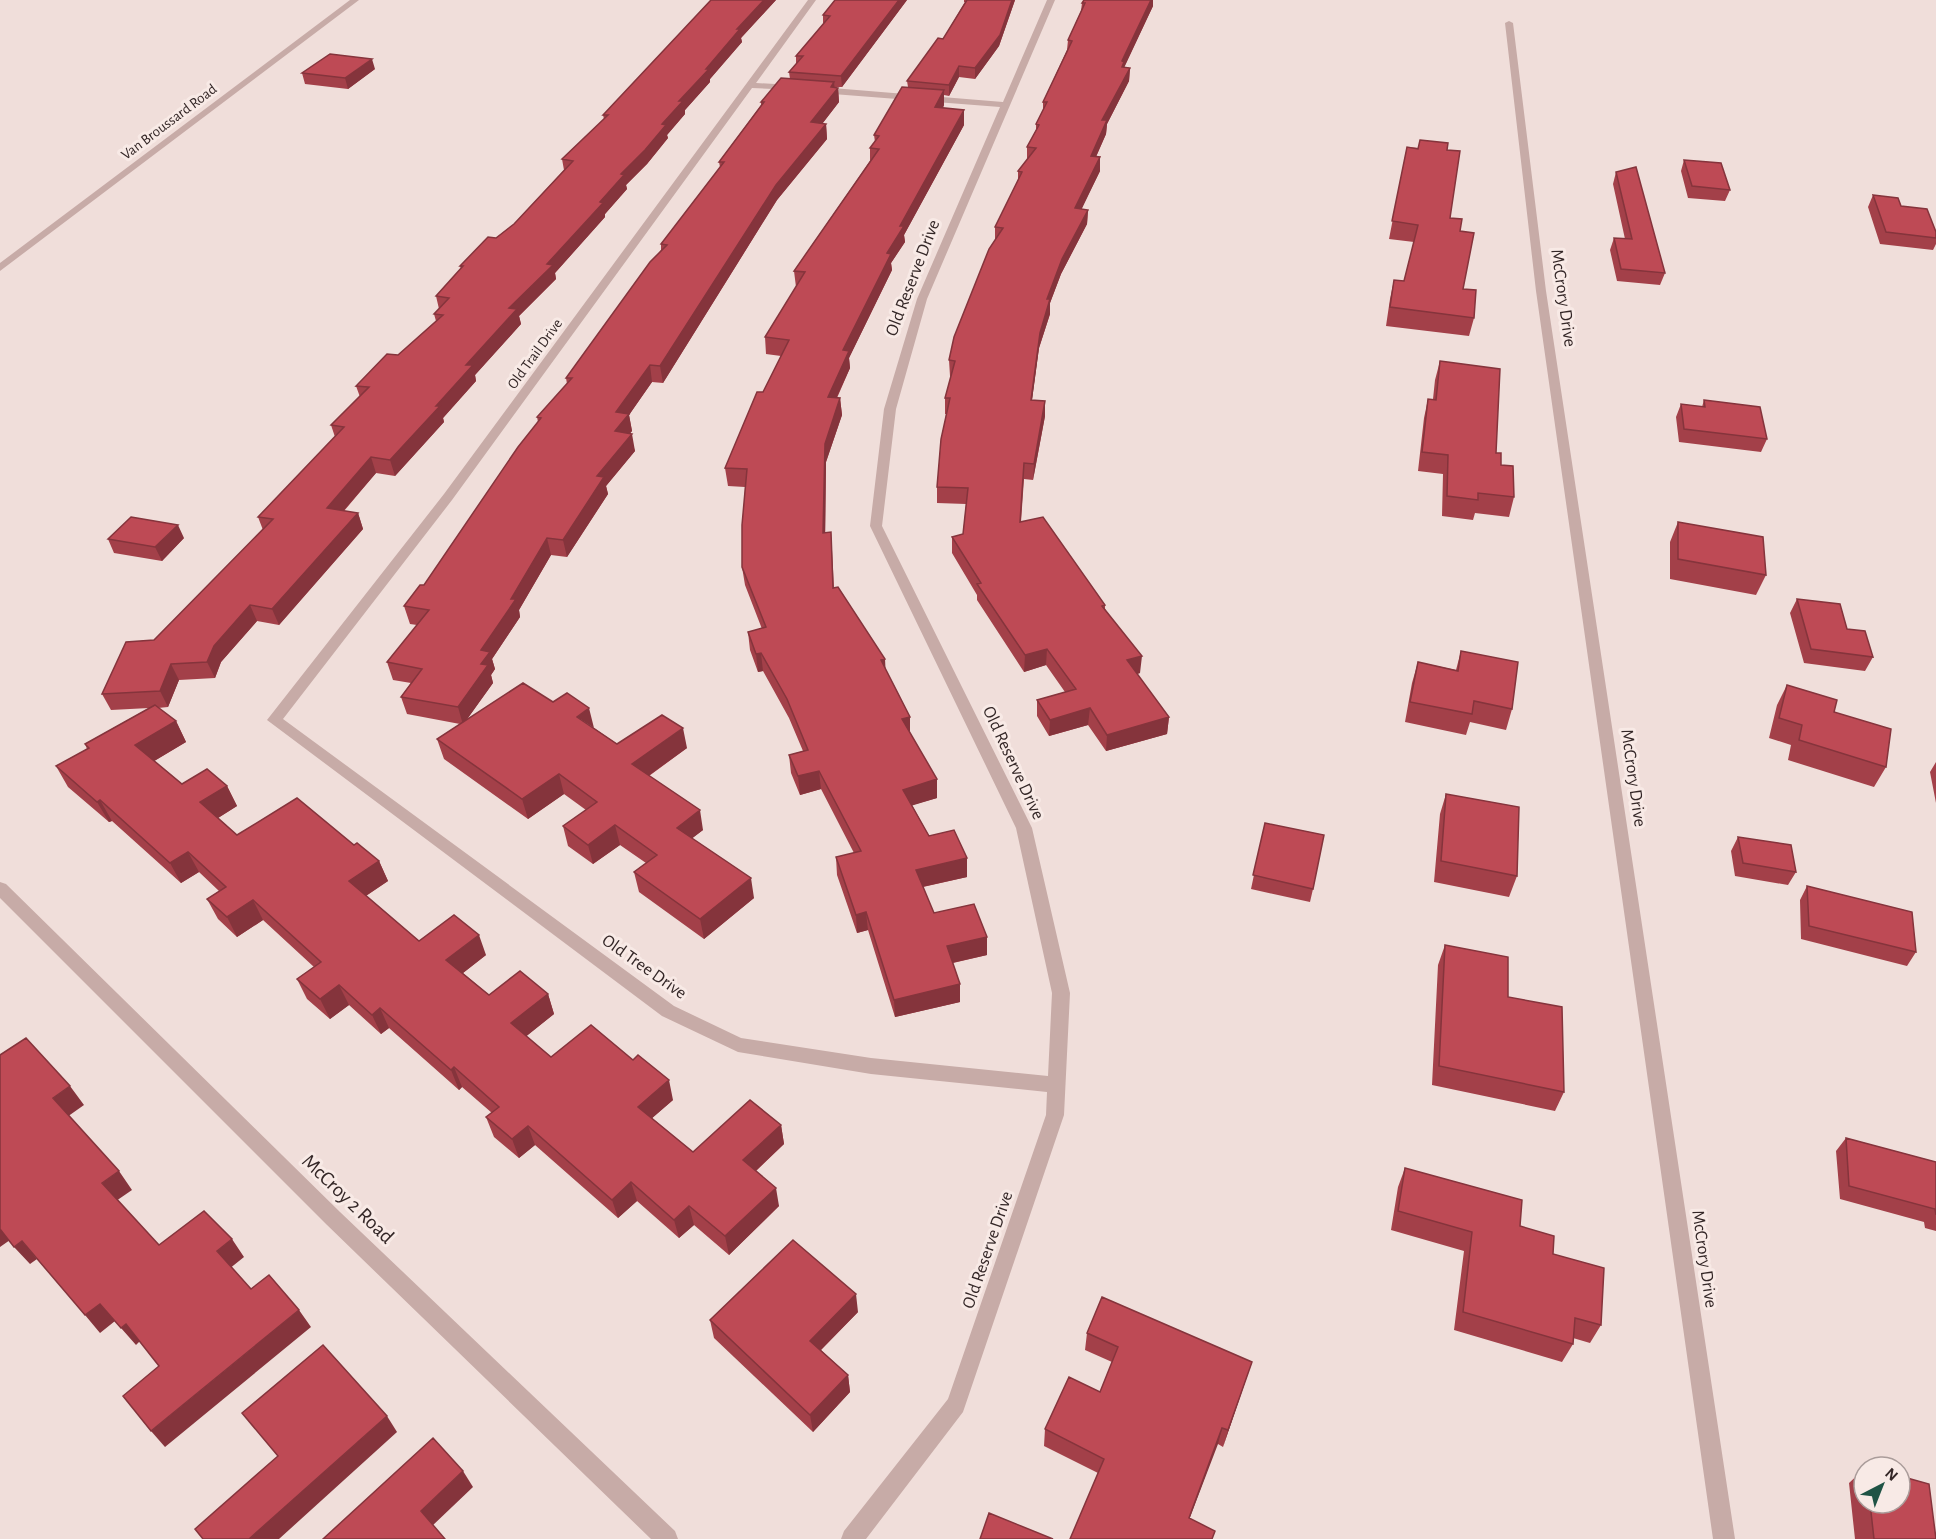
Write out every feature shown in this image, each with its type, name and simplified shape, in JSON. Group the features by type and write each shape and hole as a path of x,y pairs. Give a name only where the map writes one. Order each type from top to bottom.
{"street":[{"name":"Van Broussard Road","path":"0,268 355,0"},
{"name":"Old Trail Drive","path":"274,720 448,497 812,0"},
{"name":"Old Reserve Drive","path":"852,1539 956,1405 1055,1115 1061,993 1023,828 876,526 890,409 922,299 1051,0"},
{"name":"McCrory Drive","path":"1509,22 1541,291 1724,1539"},
{"path":"751,85 1004,105"},
{"name":"Old Tree Drive","path":"274,720 668,1011 738,1045 871,1066 1057,1085"},
{"name":"McCroy 2 Road","path":"0,888 333,1218 668,1539"}],"building":[{"path":"711,0 764,0 737,29 740,29 706,69 709,69 679,101 683,101 662,124 666,125 621,174 624,175 600,202 603,203 547,264 553,265 509,308 517,309 466,365 473,365 436,406 440,406 390,460 371,457 327,508 358,513 272,609 250,605 214,646 207,662 171,664 160,691 102,694 126,642 154,640 273,519 258,517 344,427 331,425 369,387 356,386 387,354 398,355 443,315 434,314 449,298 436,296 463,266 460,266 488,237 496,238 514,224 573,161 562,159 608,115 603,115"},
{"path":"835,0 899,0 841,76 789,72 803,56 796,56 830,16 823,15"},
{"path":"967,0 1012,0 1000,35 975,68 959,66 949,85 907,81 938,38 943,39"},
{"path":"1084,0 1151,0 1122,61 1124,62 1122,67 1130,68 1102,120 1107,120 1091,156 1100,157 1075,208 1088,210 1062,259 1047,299 1050,299 1040,333 1031,400 1045,401 1034,464 1024,463 1020,522 1043,517 1105,605 1102,606 1142,656 1127,660 1169,717 1107,735 1090,708 1050,720 1037,700 1076,689 1047,649 1025,655 977,584 981,583 952,537 963,534 968,488 937,487 941,439 950,398 945,398 955,361 949,360 954,337 989,249 1003,228 995,227 1022,172 1018,171 1036,148 1027,147 1039,125 1036,124 1047,102 1043,102 1072,41 1068,40 1085,3 1082,3"},
{"path":"330,54 372,59 345,78 302,73"},
{"path":"781,78 834,82 831,87 838,88 811,122 826,124 776,185 660,366 650,365 616,412 629,414 615,431 632,434 597,476 604,477 563,540 547,538 511,599 516,599 481,650 490,652 481,664 488,665 458,707 401,697 422,669 387,662 429,610 404,606 420,585 424,585 518,447 541,418 537,417 572,378 566,378 650,262 667,245 661,244 724,162 719,162 764,102 761,102"},
{"path":"902,87 944,90 935,107 964,110 900,226 904,226 887,253 891,254 843,350 849,351 828,397 840,398 825,444 823,533 831,532 833,588 838,587 885,659 881,660 910,717 902,719 937,779 903,790 929,836 954,830 967,858 916,870 934,913 974,904 987,937 947,946 960,984 894,1000 866,912 856,915 836,857 861,851 819,771 798,776 789,755 808,750 787,699 761,653 756,654 748,632 766,627 742,567 742,525 747,469 725,468 757,392 763,392 789,340 765,337 805,272 794,271 879,149 870,148 879,136 874,135"},
{"path":"1420,140 1448,143 1447,150 1460,151 1450,218 1462,219 1460,231 1474,233 1463,289 1476,290 1474,318 1390,307 1394,280 1404,281 1418,225 1392,221 1407,147 1418,149"},
{"path":"1684,160 1721,163 1730,190 1692,186"},
{"path":"1636,167 1665,273 1621,269 1614,238 1632,239 1616,172"},
{"path":"1873,195 1898,198 1901,206 1927,209 1936,238 1886,232"},
{"path":"1440,361 1500,369 1496,453 1501,453 1501,465 1513,466 1514,497 1478,493 1478,500 1447,496 1448,455 1422,452 1428,399 1436,400"},
{"path":"1704,400 1760,407 1767,439 1684,429 1681,404 1705,407"},
{"path":"131,517 178,525 155,547 108,539"},
{"path":"1678,522 1763,537 1766,575 1678,559"},
{"path":"1797,599 1840,604 1847,629 1865,631 1873,657 1811,649"},
{"path":"1461,651 1518,662 1512,709 1474,701 1472,714 1410,702 1418,662 1458,671"},
{"path":"523,683 553,702 567,693 589,708 577,717 617,744 662,715 683,728 632,764 700,810 677,828 751,878 700,919 634,872 657,855 615,825 588,845 563,826 597,802 559,774 522,799 437,739"},
{"path":"1787,685 1837,700 1834,712 1891,729 1886,767 1799,740 1802,725 1779,718"},
{"path":"155,705 176,721 135,745 182,784 207,769 227,786 200,802 237,835 297,798 354,845 357,843 379,861 349,881 419,941 454,915 479,935 446,960 489,995 520,971 548,994 511,1023 551,1057 591,1025 633,1060 638,1055 669,1080 638,1107 693,1152 750,1100 781,1125 743,1160 776,1188 725,1236 689,1206 674,1220 631,1182 612,1200 528,1126 512,1139 486,1117 499,1107 454,1067 451,1070 380,1008 372,1015 339,985 320,999 297,979 321,962 253,900 227,917 207,899 226,887 188,852 170,863 100,800 97,802 56,766 89,748 85,744"},
{"path":"1446,794 1519,807 1517,876 1441,861"},
{"path":"1265,823 1324,835 1313,889 1253,875"},
{"path":"1738,837 1791,845 1796,872 1743,863"},
{"path":"1807,886 1912,912 1916,952 1809,926"},
{"path":"1445,945 1508,957 1508,997 1562,1007 1564,1092 1439,1066"},
{"path":"26,1038 70,1086 53,1098 119,1171 102,1183 159,1245 204,1211 232,1239 217,1251 251,1289 269,1275 299,1310 151,1431 123,1396 159,1366 126,1324 121,1328 100,1304 85,1315 22,1241 14,1247 0,1229 0,1055"},
{"path":"1846,1138 1936,1162 1936,1215 1935,1209 1849,1186"},
{"path":"1405,1168 1522,1200 1520,1226 1554,1236 1553,1254 1604,1268 1601,1325 1575,1318 1573,1344 1463,1312 1472,1232 1398,1211"},
{"path":"793,1240 856,1294 810,1341 848,1375 810,1415 710,1320"},
{"path":"1102,1297 1252,1362 1228,1430 1222,1428 1189,1518 1215,1531 1212,1539 1070,1539 1104,1459 1045,1429 1069,1377 1100,1392 1118,1347 1087,1333"},
{"path":"323,1345 387,1416 249,1539 203,1539 195,1529 278,1456 242,1413"},
{"path":"433,1438 463,1471 421,1511 445,1539 323,1539"},
{"path":"1912,1479 1929,1484 1936,1539 1874,1539 1871,1515 1912,1515"},
{"path":"989,1513 1053,1539 980,1539"}]}
